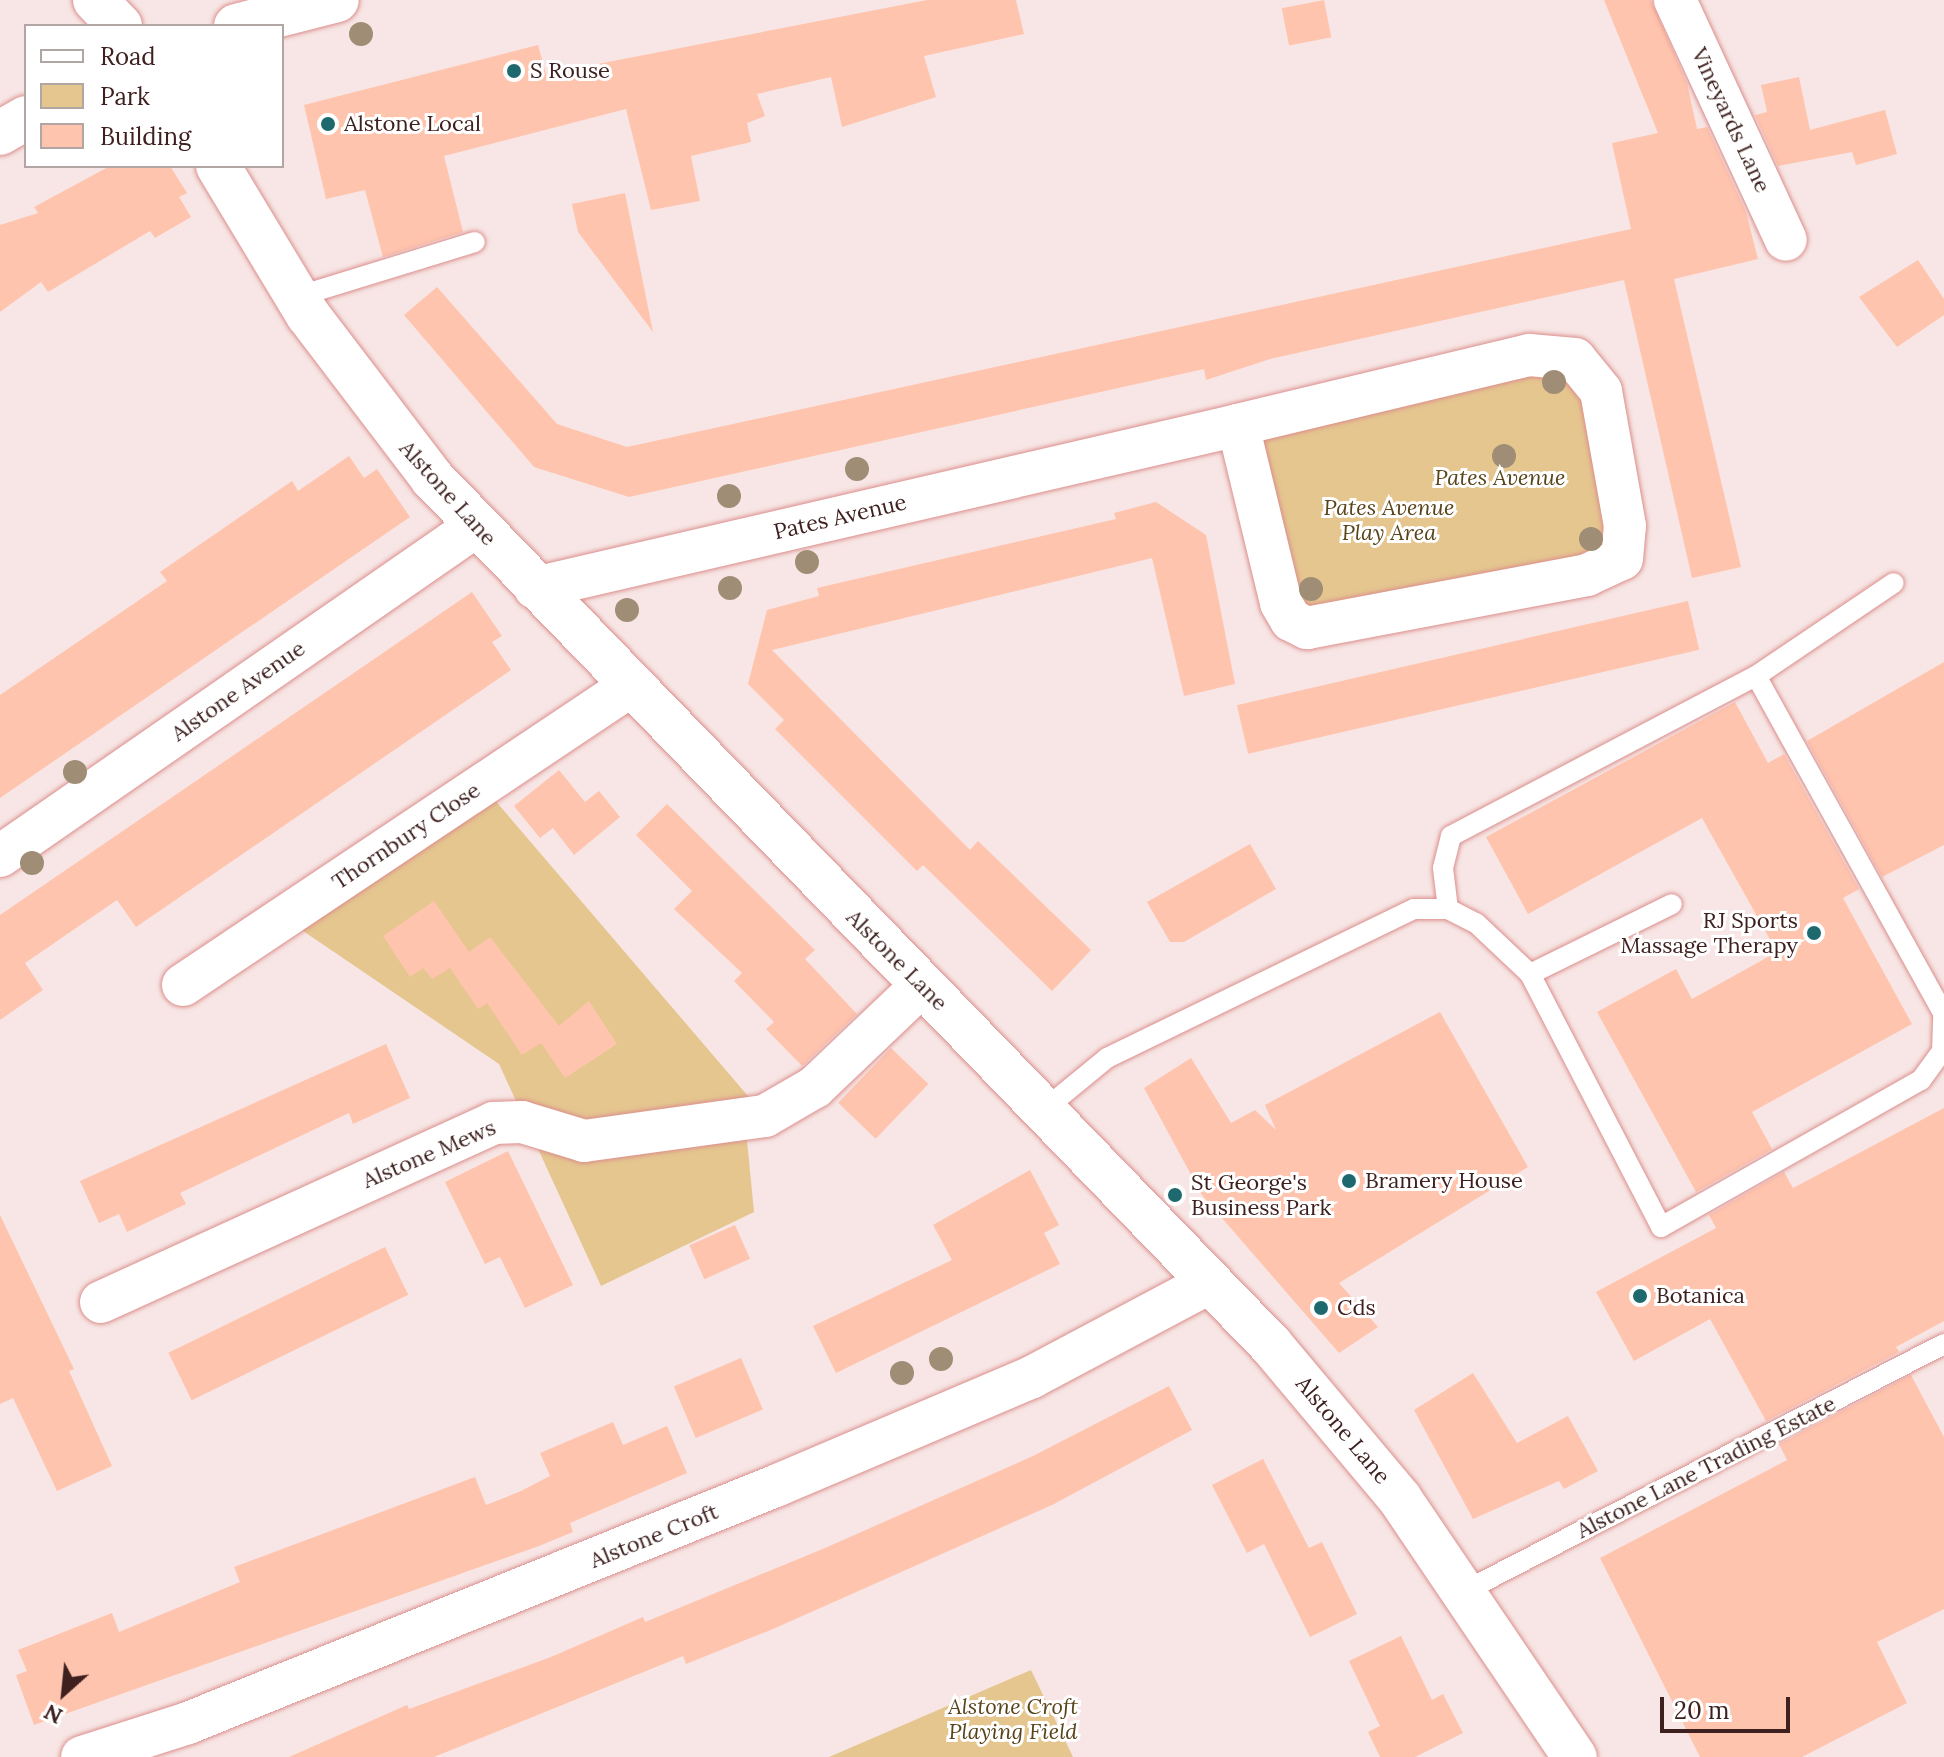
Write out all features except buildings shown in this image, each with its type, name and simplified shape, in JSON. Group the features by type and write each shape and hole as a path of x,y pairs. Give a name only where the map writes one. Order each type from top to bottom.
{"street":[{"path":"95,0 118,24"},
{"path":"244,24 337,0"},
{"name":"Vineyards Lane","path":"1675,0 1786,240"},
{"path":"0,133 24,119"},
{"name":"Alstone Lane","path":"219,168 296,297 391,428 475,527 921,986 1045,1109 1329,1410 1467,1590 1575,1757"},
{"name":"Pates Avenue","path":"535,588 1529,355 1575,359 1601,391 1625,526 1622,559 1587,575 1307,628 1291,620 1281,603 1238,425"},
{"name":"Alstone Avenue","path":"0,856 475,527"},
{"name":"Thornbury Close","path":"183,985 629,687"},
{"name":"Alstone Mews","path":"101,1302 493,1123 522,1122 584,1141 765,1116 815,1087 921,986"},
{"name":"Alstone Croft","path":"82,1757 188,1723 778,1485 1032,1377 1211,1282"}],"lane":[{"path":"296,297 475,242"},
{"path":"1448,909 1443,868 1451,836 1756,676 1894,583"},
{"path":"1045,1109 1107,1058 1414,909 1448,909 1476,923 1530,974 1661,1227 1921,1080 1942,1051 1943,1013 1756,676"},
{"path":"1530,974 1672,904"},
{"name":"Alstone Lane Trading Estate","path":"1467,1590 1944,1344"}],"green space":[{"name":"Pates Avenue","path":"1575,359 1627,545 1307,628 1238,425"},
{"path":"482,785 765,1116 745,1120 754,1212 601,1286 499,1064 284,918"},
{"name":"Alstone Croft Playing Field","path":"1031,1670 1073,1757 829,1757"}],"place":[{"name":"S Rouse","path":"514,71"},
{"name":"Alstone Local","path":"328,124"},
{"name":"RJ Sports Massage Therapy","path":"1814,933"},
{"name":"Bramery House","path":"1349,1181"},
{"name":"St George's Business Park","path":"1175,1195"},
{"name":"Botanica","path":"1640,1296"},
{"name":"Cds","path":"1321,1308"}],"park label":[{"name":"Pates Avenue Play Area","path":"1389,520"}]}
